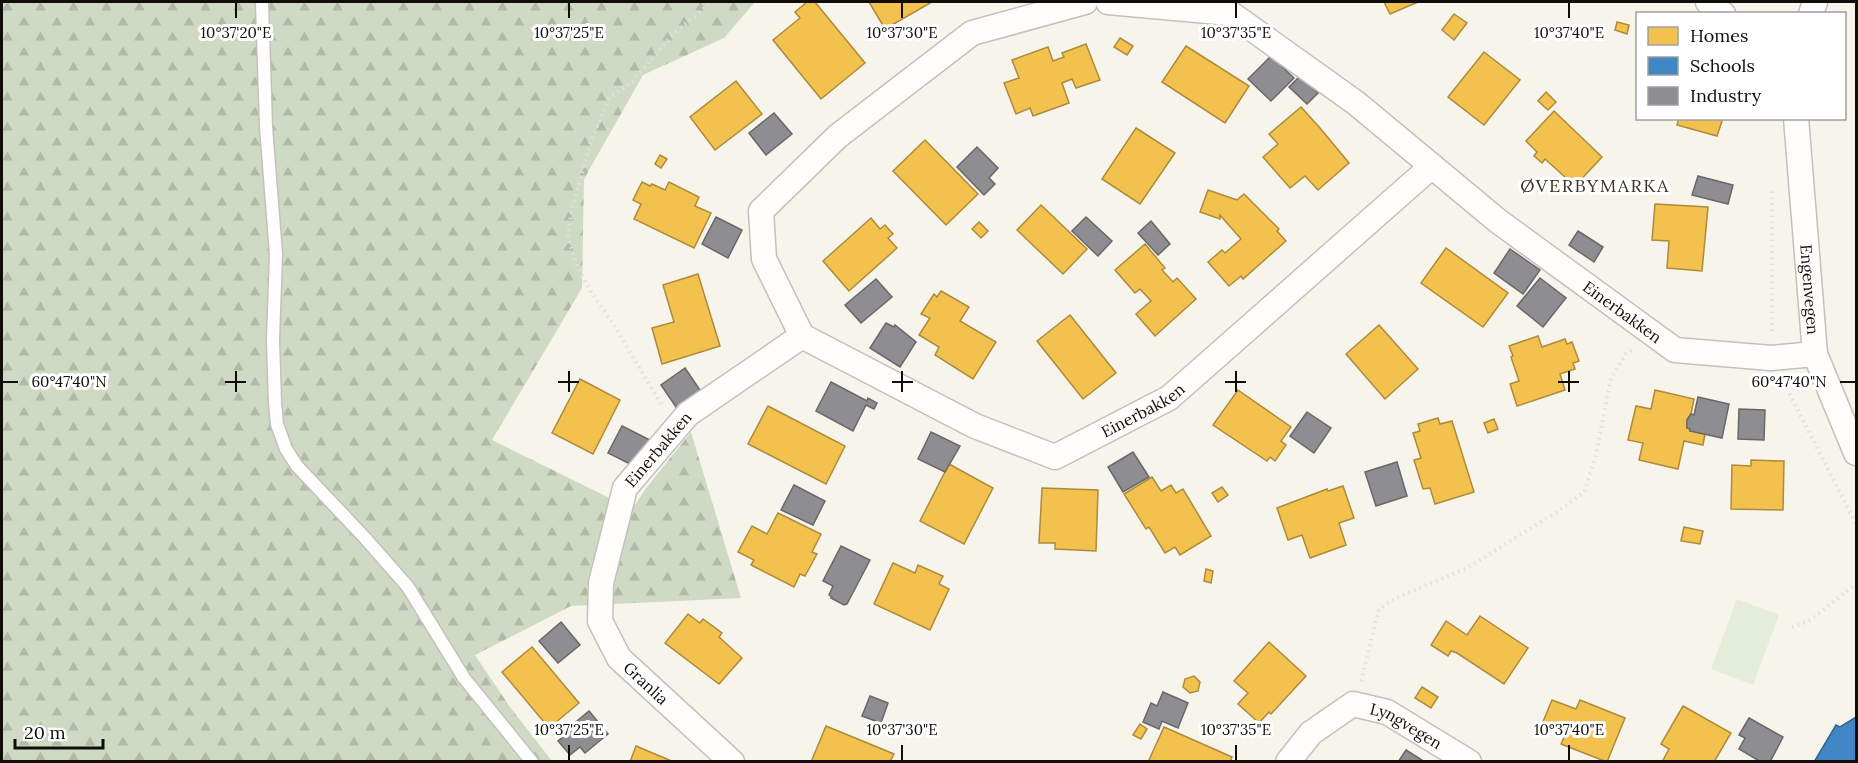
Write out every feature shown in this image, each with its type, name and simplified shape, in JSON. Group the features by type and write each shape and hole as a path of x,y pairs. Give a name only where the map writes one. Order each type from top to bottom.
{"street":[{"path":"802,336 764,259 761,211 838,136 972,33 1085,2"},
{"name":"Einerbakken","path":"1108,2 1230,13 1356,102 1498,221 1675,350 1772,358 1815,354"},
{"path":"1708,2 1720,12"},
{"name":"Engenvegen","path":"1796,120 1815,354 1857,453"},
{"name":"Einerbakken","path":"602,583 625,488 688,414 802,336 975,426 1055,457 1169,398 1432,166"},
{"name":"Granlia","path":"602,583 600,621 619,658 732,762"},
{"name":"Lyngvegen","path":"1288,762 1311,733 1353,704 1387,712 1469,762"}],"lane":[{"path":"262,2 266,127 276,254 273,340 274,403 277,424 286,449 297,466 408,587 464,678 532,762"}],"path":[{"path":"675,429 668,421 658,398 587,284 577,266 568,238 571,213 591,141 609,98 633,81 674,33 712,2"},
{"path":"1353,704 1378,609 1396,598 1467,568 1557,512 1584,492 1596,455 1611,378 1626,354 1654,334"},
{"path":"1792,627 1809,621 1857,584"}],"green space":[{"path":"2,2 755,2 724,38 643,75 584,179 582,288 492,440 632,509 691,432 741,598 571,606 475,655 510,707 552,761 2,761"},
{"path":"1737,599 1779,615 1753,685 1711,669"}],"building: Homes":[{"path":"807,2 815,2 865,63 821,99 773,40 800,18 795,12"},
{"path":"869,2 932,2 885,29"},
{"path":"1384,2 1418,2 1390,14"},
{"path":"1454,14 1467,23 1454,40 1442,30"},
{"path":"1617,22 1629,25 1627,34 1615,30"},
{"path":"1120,38 1133,46 1127,55 1114,47"},
{"path":"1086,44 1100,80 1076,88 1072,79 1062,83 1069,103 1033,116 1030,108 1016,114 1004,83 1019,78 1012,60 1048,47 1053,61 1064,57 1062,53"},
{"path":"1186,46 1249,86 1225,123 1162,82"},
{"path":"1484,52 1520,80 1484,125 1448,97"},
{"path":"736,81 762,114 715,150 690,117"},
{"path":"1546,92 1556,102 1548,110 1538,101"},
{"path":"1301,107 1349,163 1318,190 1305,176 1290,188 1263,157 1278,144 1269,134"},
{"path":"1554,111 1602,157 1575,186 1545,159 1542,163 1534,156 1537,152 1526,141"},
{"path":"1678,120 1722,120 1717,136 1677,125"},
{"path":"1136,128 1175,153 1140,204 1102,179"},
{"path":"925,140 978,194 946,225 893,171"},
{"path":"660,155 667,159 661,168 655,164"},
{"path":"642,182 665,190 669,182 699,197 695,206 711,213 694,248 634,219 641,204 633,200"},
{"path":"1208,190 1237,200 1244,194 1279,229 1277,231 1286,241 1243,279 1241,276 1229,286 1208,262 1222,250 1225,253 1241,239 1220,215 1220,219 1200,212"},
{"path":"1655,204 1708,207 1702,271 1667,268 1669,241 1652,240"},
{"path":"1041,205 1087,249 1063,274 1017,230"},
{"path":"871,218 880,229 885,225 893,234 888,238 897,248 849,291 823,261"},
{"path":"979,222 988,231 981,238 972,229"},
{"path":"1145,244 1165,268 1162,270 1173,282 1177,278 1196,299 1155,336 1136,314 1151,301 1140,289 1135,293 1115,270"},
{"path":"1446,248 1508,293 1483,327 1421,283"},
{"path":"698,274 720,346 662,364 652,328 674,322 663,285"},
{"path":"941,291 969,307 960,321 996,342 973,379 935,355 939,347 919,335 930,318 921,314 934,294 937,297"},
{"path":"1070,315 1116,373 1083,399 1037,341"},
{"path":"1379,325 1418,369 1385,399 1346,354"},
{"path":"1538,336 1542,347 1565,339 1567,344 1572,342 1579,361 1573,363 1575,369 1560,374 1565,390 1517,406 1510,384 1519,381 1509,346"},
{"path":"580,379 620,400 593,454 552,433"},
{"path":"1238,390 1291,427 1281,441 1286,445 1275,461 1270,457 1267,461 1213,425"},
{"path":"1655,390 1694,399 1691,414 1687,420 1687,428 1690,431 1705,434 1703,445 1684,441 1678,469 1639,460 1643,443 1628,440 1636,406 1651,409"},
{"path":"768,406 845,446 826,484 748,444"},
{"path":"1438,418 1440,424 1452,421 1474,492 1435,504 1430,488 1423,489 1414,460 1421,458 1413,433 1420,431 1418,424"},
{"path":"1494,419 1498,429 1488,433 1484,423"},
{"path":"1751,460 1784,461 1783,510 1731,509 1732,465 1751,466"},
{"path":"949,464 993,488 964,544 920,521"},
{"path":"1152,477 1161,491 1171,485 1176,493 1183,489 1211,536 1180,555 1175,547 1165,553 1149,527 1146,529 1124,494"},
{"path":"1343,486 1354,518 1339,523 1346,545 1310,558 1302,535 1288,540 1277,508 1327,489 1328,491"},
{"path":"1222,487 1228,495 1218,502 1212,493"},
{"path":"1042,488 1098,490 1096,551 1055,549 1055,543 1039,543"},
{"path":"778,513 821,534 812,552 817,554 805,576 800,574 794,587 751,565 754,560 738,552 752,526 767,534"},
{"path":"1684,527 1703,531 1700,544 1681,541"},
{"path":"893,563 915,573 918,565 943,576 939,584 949,589 930,630 874,604"},
{"path":"1206,569 1213,571 1211,583 1204,581"},
{"path":"688,614 700,623 703,619 722,633 719,637 742,658 719,684 665,643"},
{"path":"1480,616 1528,648 1504,684 1457,653 1451,651 1448,656 1431,645 1446,621 1467,635"},
{"path":"1269,642 1306,676 1271,714 1269,712 1259,723 1238,704 1248,693 1234,681"},
{"path":"532,647 579,703 549,728 502,672"},
{"path":"1194,676 1200,682 1198,691 1190,693 1183,687 1185,679"},
{"path":"1422,687 1438,697 1431,708 1415,698"},
{"path":"1552,700 1576,709 1580,700 1625,718 1607,762 1561,744 1566,733 1542,724"},
{"path":"1683,706 1731,733 1714,762 1662,762 1669,749 1661,744"},
{"path":"1140,724 1147,729 1141,739 1133,735"},
{"path":"826,726 894,754 890,762 811,762"},
{"path":"1164,727 1232,757 1230,762 1152,762 1149,760"},
{"path":"636,746 674,762 630,762"}],"building: Schools":[{"path":"1856,717 1856,762 1814,762 1836,725 1840,727"}],"building: Industry":[{"path":"1271,56 1294,78 1271,101 1248,79"},
{"path":"1300,76 1318,93 1307,104 1289,87"},
{"path":"774,113 792,134 766,155 749,133"},
{"path":"977,147 998,168 989,178 995,184 984,195 957,167"},
{"path":"1698,176 1733,185 1728,204 1692,195"},
{"path":"716,217 742,230 728,258 702,244"},
{"path":"1086,217 1112,241 1098,256 1072,231"},
{"path":"1151,221 1170,244 1158,255 1138,233"},
{"path":"1578,231 1603,247 1594,262 1569,245"},
{"path":"1510,249 1540,270 1523,294 1494,273"},
{"path":"1540,278 1566,298 1543,327 1517,306"},
{"path":"876,279 892,297 861,323 845,305"},
{"path":"886,323 894,327 895,325 916,342 900,367 870,348"},
{"path":"685,368 702,393 678,410 661,385"},
{"path":"831,382 867,401 868,398 877,403 874,409 866,405 853,431 816,411"},
{"path":"1698,397 1729,404 1722,438 1690,431 1687,428 1687,420 1691,414 1694,415"},
{"path":"1739,409 1765,410 1764,440 1738,439"},
{"path":"1307,412 1331,428 1314,453 1290,436"},
{"path":"622,426 650,440 636,467 608,453"},
{"path":"931,432 960,446 945,472 918,459"},
{"path":"1133,452 1149,477 1123,492 1108,467"},
{"path":"1397,462 1407,496 1376,506 1365,472"},
{"path":"794,485 825,501 813,525 781,510"},
{"path":"841,546 870,560 847,604 844,605 831,598 829,595 833,586 823,581"},
{"path":"561,622 580,645 558,663 539,641"},
{"path":"1163,692 1188,703 1178,728 1162,721 1159,729 1143,722 1151,703 1157,706"},
{"path":"870,696 888,703 881,723 862,716"},
{"path":"589,711 608,734 585,753 580,747 570,755 558,741 569,733 566,730"},
{"path":"1749,718 1783,737 1770,762 1761,762 1739,749 1745,738 1739,735"},
{"path":"1406,750 1425,762 1398,762"}],"district":[{"name":"ØVERBYMARKA","path":"1595,186"}]}
